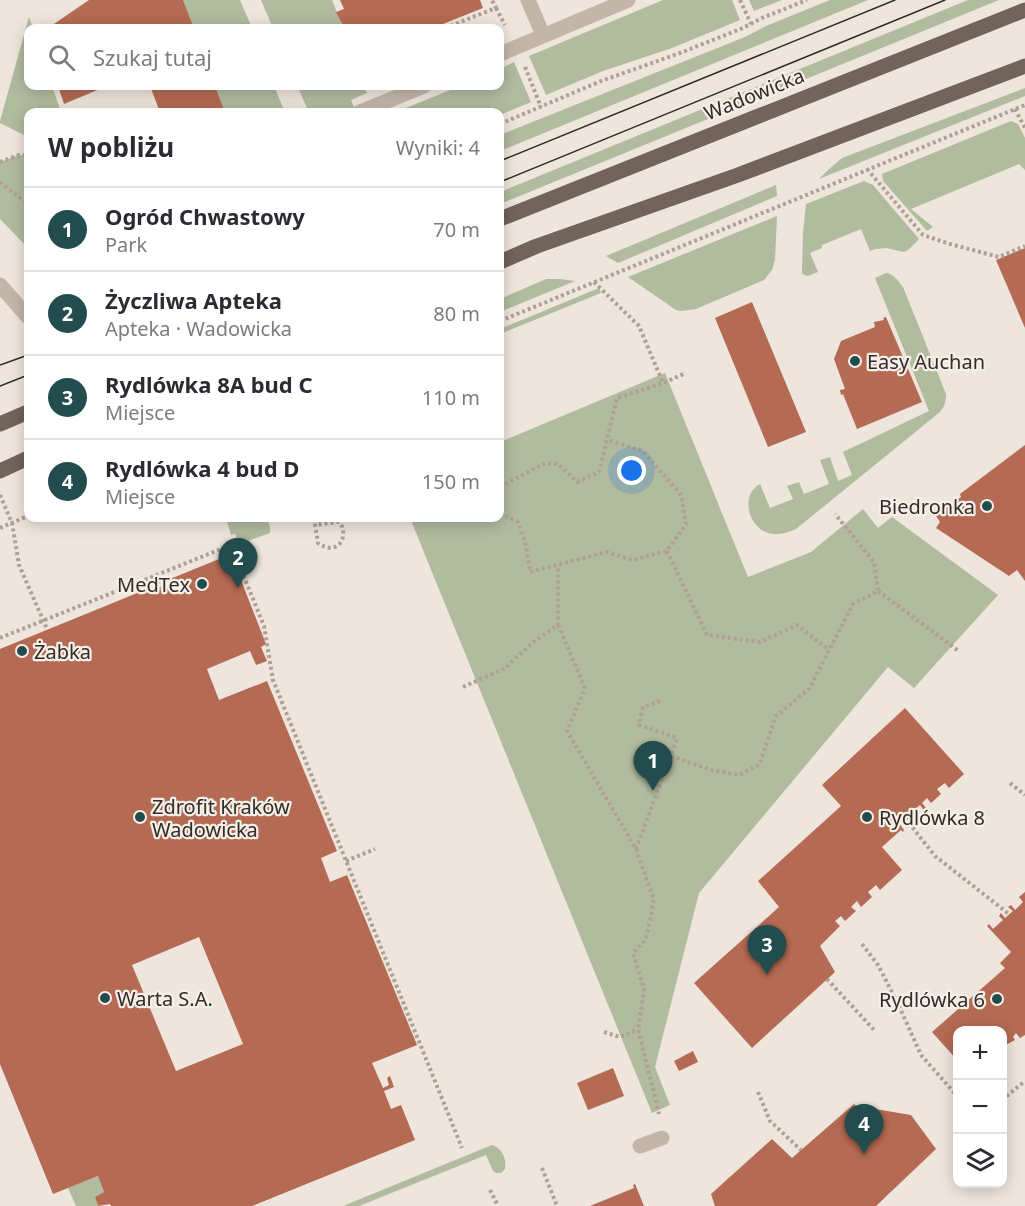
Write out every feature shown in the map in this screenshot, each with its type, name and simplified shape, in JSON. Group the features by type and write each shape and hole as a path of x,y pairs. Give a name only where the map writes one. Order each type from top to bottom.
{"main road":[{"name":"Wadowicka","path":"504,217 1025,10"},
{"path":"504,260 537,246 738,175 1025,66"},
{"path":"0,424 24,414"},
{"path":"0,471 24,460"}],"street":[{"path":"528,0 543,35"},
{"path":"504,52 628,0"},
{"path":"370,108 414,90"},
{"path":"0,285 24,312"},
{"path":"640,1146 662,1138"}],"path":[{"path":"455,24 496,8 492,0"},
{"path":"740,0 751,24"},
{"path":"504,122 601,81 680,53 807,0"},
{"path":"526,70 542,107"},
{"path":"504,319 1025,105"},
{"path":"1016,109 1025,128"},
{"path":"0,162 24,155"},
{"path":"867,169 923,235 999,257 1025,246"},
{"path":"0,182 24,201"},
{"path":"594,282 639,326 663,383"},
{"path":"504,485 545,463 558,464 577,482 599,472 617,398 686,373"},
{"path":"504,515 518,522 526,545 530,572 607,552 632,560 667,551 686,524 681,495 643,451 608,440"},
{"path":"0,494 12,523 19,566 47,629"},
{"path":"836,514 874,562 878,591 960,652"},
{"path":"0,528 24,518"},
{"path":"315,522 315,525 318,543 330,548 340,544 344,532 341,524 338,522 315,525"},
{"path":"0,638 231,545 264,626 273,680 462,1148"},
{"path":"667,551 707,635 760,642 797,625 830,650"},
{"path":"558,565 558,626 585,688 567,731 636,849 654,900 646,939 633,953 645,990 638,1029 660,1118"},
{"path":"155,576 161,590"},
{"path":"671,756 711,770 739,776 759,765 776,716 809,689 853,604 878,591"},
{"path":"463,687 505,668 531,643 558,626"},
{"path":"636,849 677,738 639,725 643,706 660,701"},
{"path":"1010,783 1025,795"},
{"path":"905,818 935,856 1009,914"},
{"path":"346,861 375,849"},
{"path":"862,944 878,965 921,1055 953,1092"},
{"path":"826,979 875,1031"},
{"path":"604,1032 620,1037 638,1029"},
{"path":"1007,1096 1025,1081"},
{"path":"758,1092 770,1121 801,1150"},
{"path":"542,1168 557,1206"},
{"path":"490,1190 498,1206"}],"green space":[{"path":"183,0 240,0 250,24 192,24"},
{"path":"261,0 332,0 341,24 271,24"},
{"path":"663,0 732,0 740,20 672,48 603,71 546,95 529,56"},
{"path":"749,0 782,0 754,11"},
{"path":"830,0 868,0 504,149 504,133 745,37"},
{"path":"968,0 999,0 504,202 504,190"},
{"path":"24,35 24,90 53,90 60,108 24,108 24,135 0,121"},
{"path":"514,62 531,102 504,113 504,108 406,108 450,90 504,90 504,67"},
{"path":"1025,88 1025,96 819,179 842,158"},
{"path":"217,90 276,90 283,108 223,108"},
{"path":"299,90 366,90 367,93 351,100 354,108 307,108"},
{"path":"1011,121 1018,124 1025,138 1025,170 1019,164 911,209 933,227 927,231 883,181 882,174"},
{"path":"24,155 24,244 0,219 0,162"},
{"path":"864,181 873,185 919,239 904,252 886,248 870,251 861,229 822,245 822,248 810,253 818,272 808,276 804,275 802,273 803,233 806,204"},
{"path":"776,185 777,196 618,263 606,256"},
{"path":"777,216 775,260 772,270 764,280 696,309 676,310 628,277"},
{"path":"886,273 893,276 903,287 946,394 944,406 940,412 796,529 779,534 765,532 753,520 748,505 753,490 760,484 770,508 793,499 787,486 799,482 804,494 829,484 820,460 830,457 838,481 852,475 843,452 929,411 875,278"},
{"path":"546,279 575,281 504,310 504,297"},
{"path":"599,288 601,293 504,332 504,327"},
{"path":"665,373 748,577 811,552 863,509 878,528 892,517 998,595 914,688 888,667 699,893 655,1067 670,1105 652,1113 412,522 504,522 504,440"},
{"path":"227,522 268,522 270,527 270,533 239,544 235,534 231,535"},
{"path":"492,1145 501,1151 504,1158 505,1169 501,1173 493,1171 486,1155 359,1206 343,1206"},
{"path":"98,1176 104,1192 95,1197 98,1206 76,1206 68,1188"}],"building":[{"path":"89,0 183,0 192,24 54,24"},
{"path":"340,0 480,0 483,8 443,24 342,24 336,12 344,9"},
{"path":"59,90 97,90 64,104"},
{"path":"152,90 217,90 223,108 158,108"},
{"path":"1025,248 1025,328 996,260"},
{"path":"752,302 806,432 768,447 715,318"},
{"path":"886,317 922,402 857,429 843,394 841,395 840,390 845,389 834,359 841,341 875,327 874,322 884,320 883,318"},
{"name":"Biedronka","path":"1025,445 1025,581 1017,570 1009,576 936,528 940,522 936,516 961,497 960,494"},
{"path":"229,555 230,558 232,557 266,644 261,647 267,661 256,665 250,651 207,669 219,700 267,681 337,851 321,858 330,882 347,875 417,1045 372,1063 383,1088 389,1085 387,1078 390,1076 394,1087 384,1091 391,1109 401,1105 415,1140 252,1206 111,1206 110,1204 98,1206 95,1197 104,1192 98,1176 53,1194 0,1064 0,649 147,589 149,594 172,586 170,579","holes":["199,937 243,1044 176,1071 132,965"]},
{"name":"Rydlówka 8","path":"905,708 964,774 949,788 945,783 937,789 941,794 931,803 927,798 922,803 926,808 924,810 920,805 912,812 917,816 915,818 910,813 899,823 903,832 901,830 882,847 902,870 880,890 876,885 868,892 872,897 861,907 857,901 851,907 856,911 845,921 841,916 835,921 840,926 820,946 835,972 752,1048 694,983 779,907 758,881 841,806 822,785"},
{"name":"Rydlówka 6","path":"1025,892 1025,1035 1020,1038 1016,1033 1013,1037 1015,1040 1007,1044 1007,1026 953,1026 953,1055 932,1032 1005,968 1000,963 1011,952 987,926 989,924 993,929 1003,920 999,916 1001,913 1005,918 1013,911 1008,907 1011,905 1015,910 1023,902 1019,897"},
{"path":"693,1051 698,1062 679,1071 674,1061"},
{"path":"613,1068 624,1096 588,1110 577,1083"},
{"path":"854,1104 866,1115 875,1109 911,1115 936,1149 876,1206 715,1206 711,1194 772,1139 792,1158"},
{"path":"635,1184 644,1206 590,1206 634,1188"}],"tram line":[{"path":"504,159 895,0"},
{"path":"504,180 945,0"},
{"path":"0,365 24,356"},
{"path":"0,386 24,377"}],"place":[{"name":"Easy Auchan","path":"855,361"},
{"name":"Biedronka","path":"987,506"},
{"name":"MedTex","path":"202,584"},
{"name":"Życzliwa Apteka","path":"238,588"},
{"name":"Żabka","path":"22,651"},
{"name":"Ogród Chwastowy","path":"653,791"},
{"name":"Zdrofit Kraków Wadowicka","path":"140,817"},
{"name":"Rydlówka 8","path":"867,817"},
{"name":"Rydlówka 8A bud C","path":"767,975"},
{"name":"Warta S.A.","path":"105,998"},
{"name":"Rydlówka 6","path":"997,999"},
{"name":"Rydlówka 4 bud D","path":"864,1154"}]}
